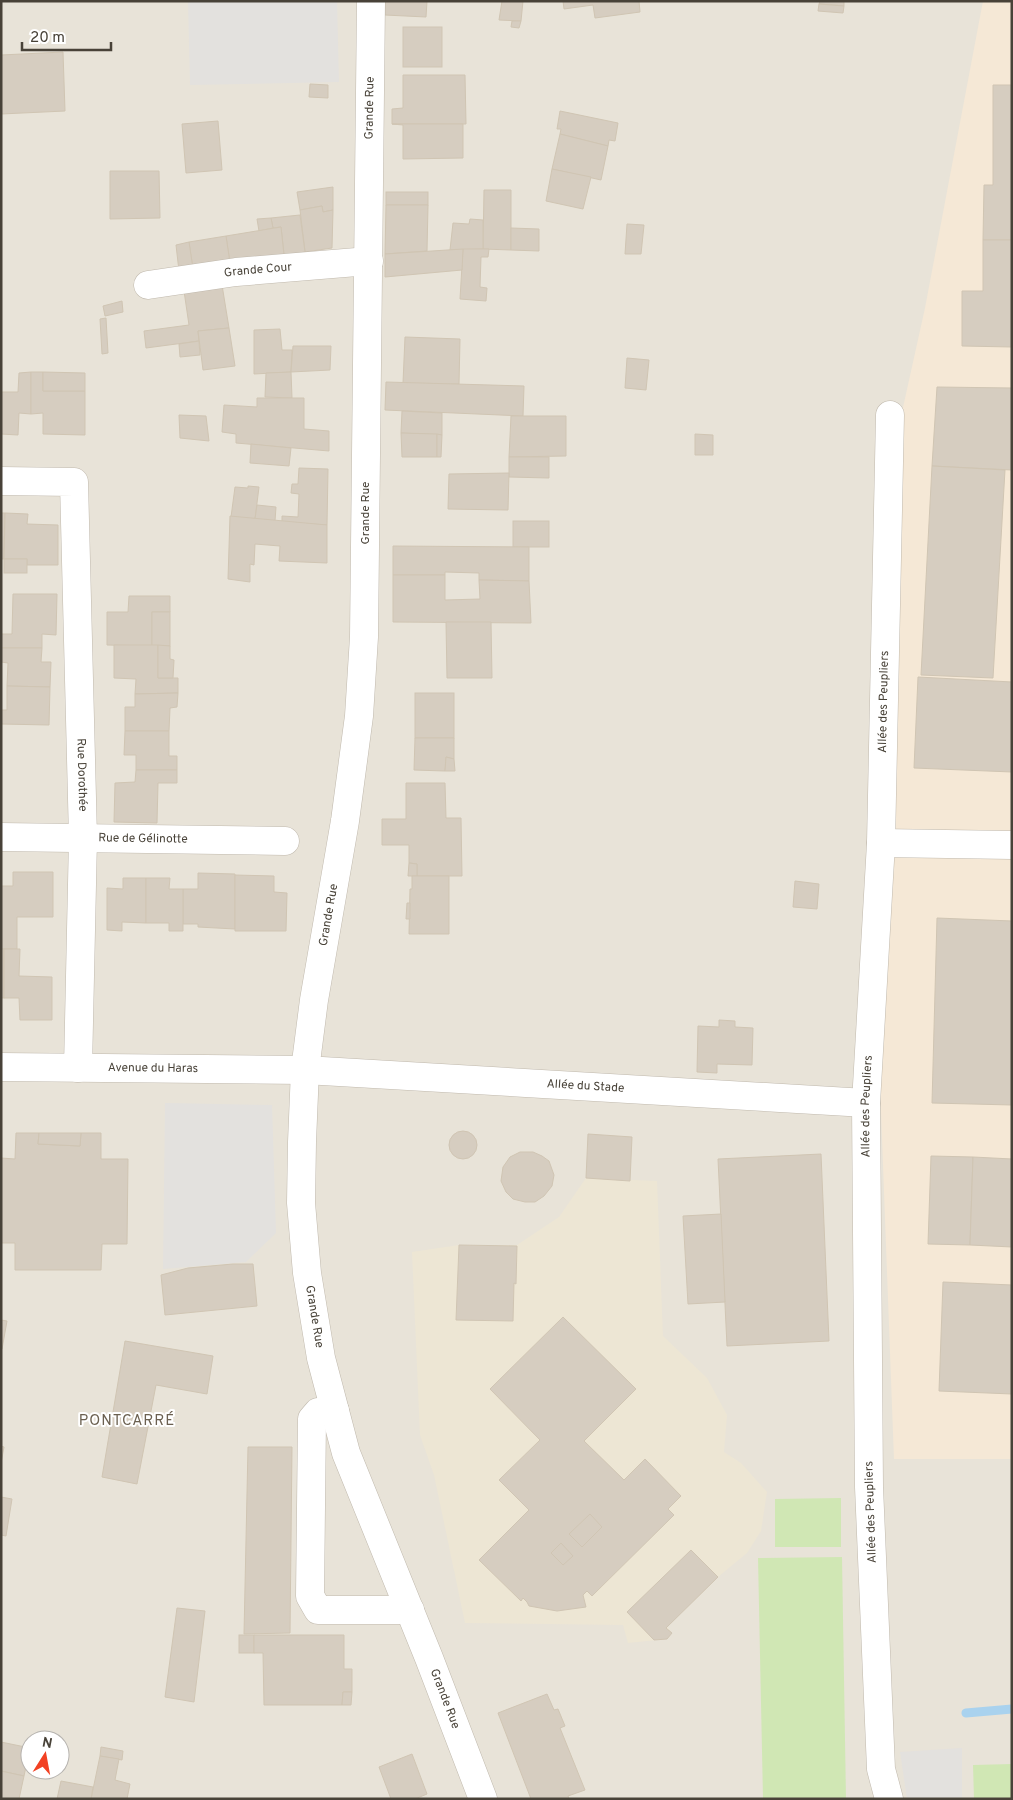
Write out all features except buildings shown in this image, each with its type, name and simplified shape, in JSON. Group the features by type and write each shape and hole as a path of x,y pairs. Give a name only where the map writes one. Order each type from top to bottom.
{"street":[{"name":"Grande Rue","path":"371,1 365,599 359,716 344,822 314,1000 305,1070 301,1203 307,1274 321,1358 346,1454 410,1610 483,1799"},
{"name":"Grande Cour","path":"148,285 236,272 369,261"},
{"name":"Allée des Peupliers","path":"889,1799 882,1769 869,1488 866,1103 881,842 890,415"},
{"name":"Rue Dorothée","path":"1,481 74,482 83,838 78,1068"},
{"name":"Rue de Gélinotte","path":"1,837 285,841"},
{"path":"881,842 1012,845"},
{"name":"Avenue du Haras","path":"1,1067 305,1070"},
{"name":"Allée du Stade","path":"305,1070 866,1103"},
{"path":"335,1411 318,1412 312,1419 310,1596 318,1610 410,1610"}],"shaded area":[{"path":"1,1 1012,1 1012,1799 1,1799"},
{"path":"188,1 337,1 339,82 190,85"},
{"path":"983,1 1012,1 1012,1459 894,1459 876,978 898,430 925,308"},
{"path":"165,1103 272,1105 276,1233 246,1262 163,1269"},
{"path":"586,1178 657,1181 663,1336 707,1378 727,1415 724,1452 741,1463 767,1492 761,1531 747,1553 718,1577 667,1627 672,1633 667,1639 628,1643 623,1625 465,1623 434,1475 420,1435 412,1252 459,1245 517,1245 559,1217"},
{"path":"962,1748 962,1799 907,1799 900,1752"}],"green space":[{"path":"841,1498 841,1547 775,1547 775,1499"},
{"path":"842,1557 846,1799 763,1799 758,1558"},
{"path":"1012,1764 1012,1799 974,1799 973,1765"}],"waterway":[{"path":"966,1713 1012,1709"}],"district":[{"name":"PONTCARRÉ","path":"127,1421"}]}
